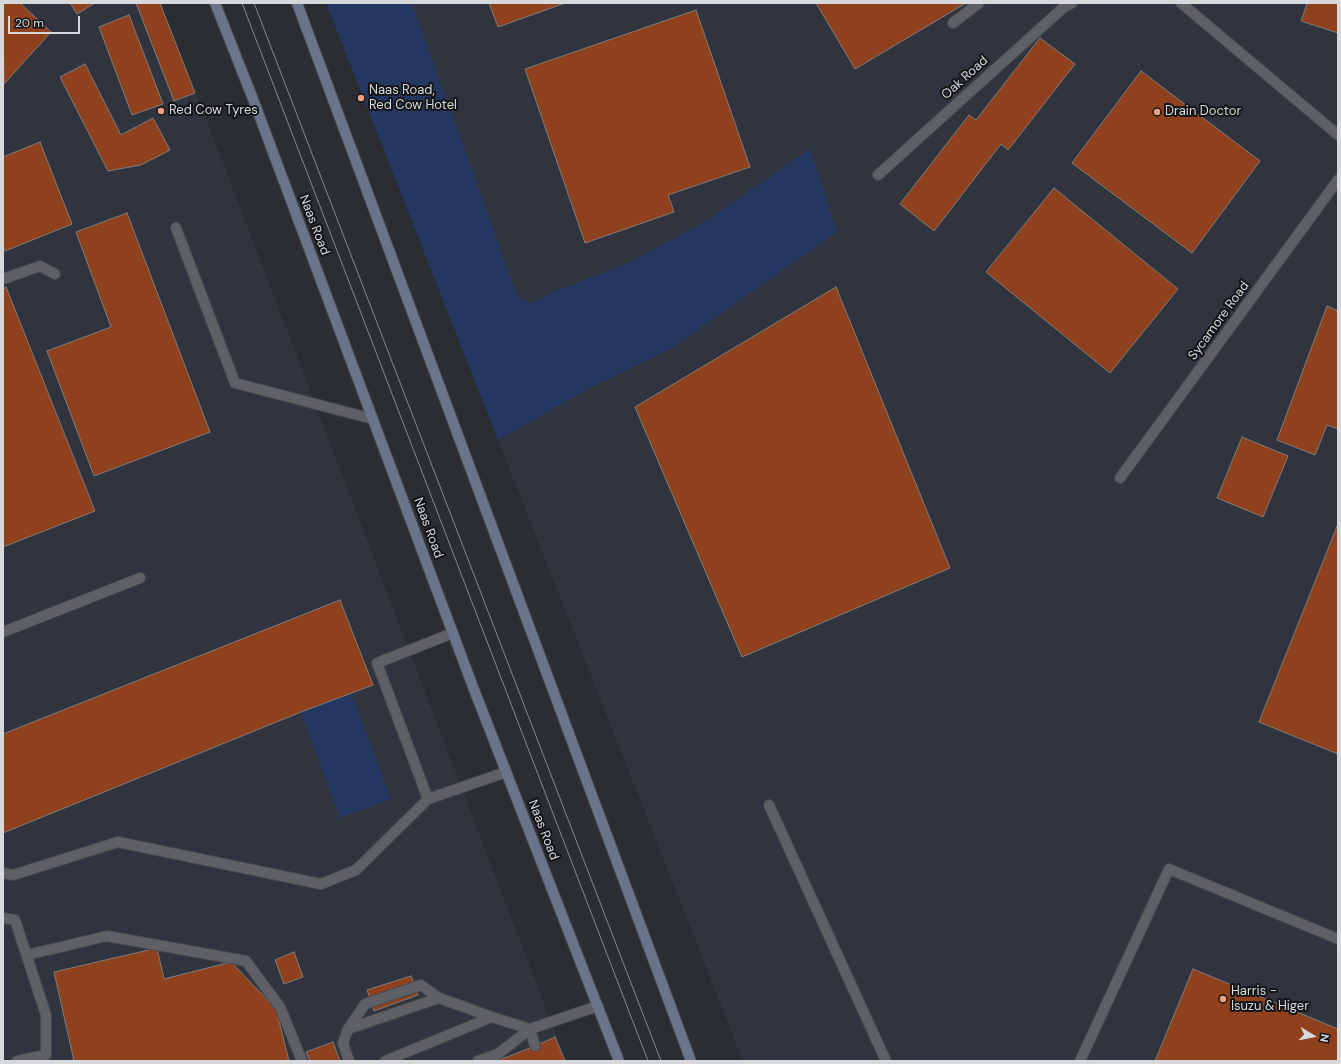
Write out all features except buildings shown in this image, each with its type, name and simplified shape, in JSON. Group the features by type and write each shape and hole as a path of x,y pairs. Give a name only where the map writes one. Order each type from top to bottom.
{"main road":[{"name":"Naas Road","path":"215,3 256,106 506,772 619,1061"},
{"path":"297,3 691,1061"}],"street":[{"path":"953,23 979,3"},
{"name":"Oak Road","path":"878,175 1064,7 1072,3"},
{"path":"1181,3 1338,135"},
{"name":"Sycamore Road","path":"1120,478 1338,180"},
{"path":"176,228 235,383 373,419"},
{"path":"3,279 40,266 55,274"},
{"path":"3,632 140,578"},
{"path":"428,799 377,663 453,633"},
{"path":"3,873 13,875 118,842 321,884 356,870 428,799 506,772"},
{"path":"769,805 886,1061"},
{"path":"1080,1061 1169,869 1338,939"},
{"path":"3,918 15,920 46,1016 46,1055 17,1061"},
{"path":"26,955 107,936 246,961 280,1007 302,1061"},
{"path":"349,1061 343,1044 348,1029 365,1004 421,985 439,998 530,1029"},
{"path":"348,1029 439,998"},
{"path":"478,1061 498,1054 530,1029 598,1006"},
{"path":"385,1061 492,1017"},
{"path":"530,1029 535,1046"}],"shaded area":[{"path":"3,3 159,3 219,152 566,1061 3,1061"},
{"path":"326,3 412,3 517,295 531,304 551,293 629,263 708,220 810,149 837,232 672,348 592,387 498,440"},
{"path":"330,3 1338,3 1338,1061 743,1061 498,440"},
{"path":"351,693 391,799 340,818 301,712"}],"tram line":[{"path":"242,3 648,1061"},
{"path":"254,3 661,1061"}],"place":[{"name":"Naas Road, Red Cow Hotel","path":"361,98"},
{"name":"Red Cow Tyres","path":"161,111"},
{"name":"Drain Doctor","path":"1157,112"},
{"name":"Harris - Isuzu & Higer","path":"1223,999"}]}
